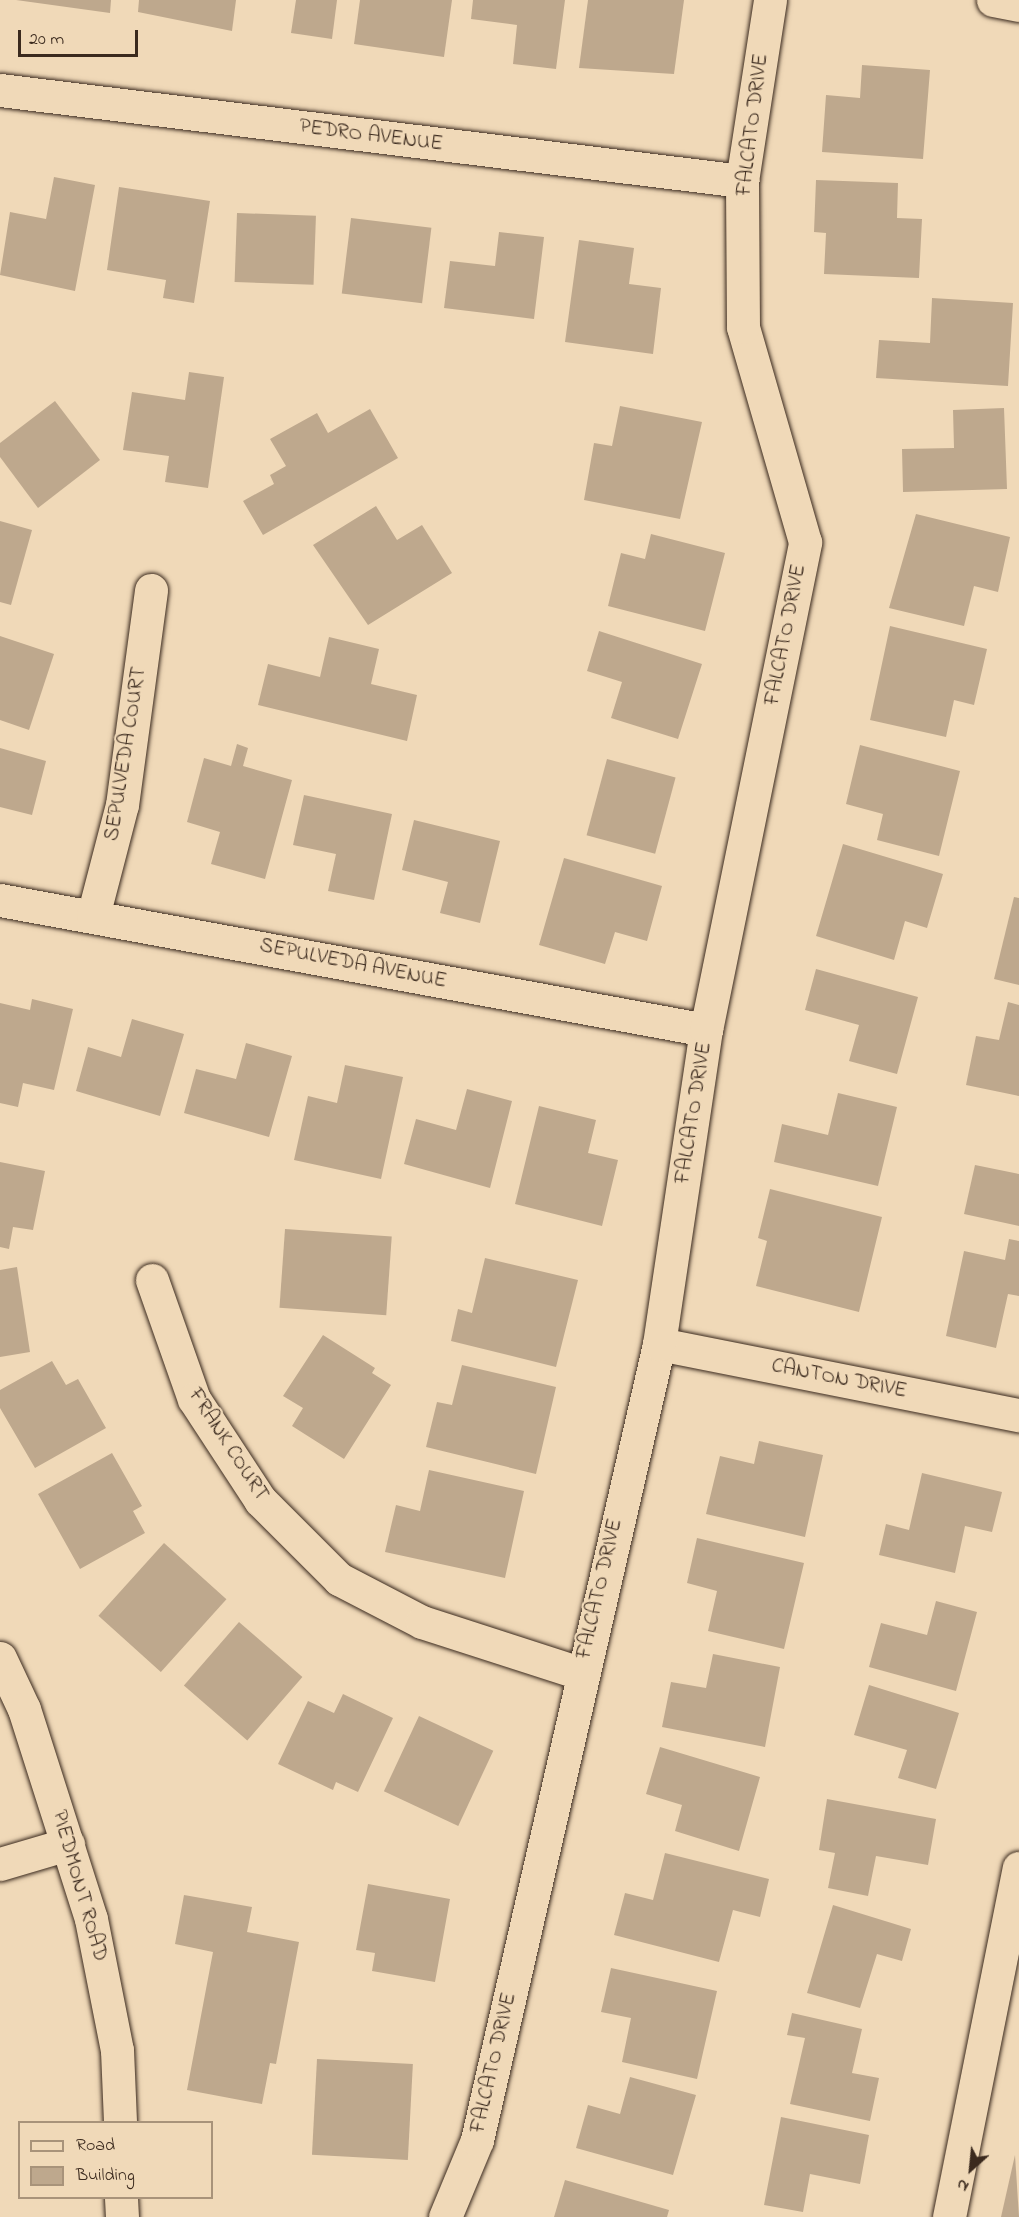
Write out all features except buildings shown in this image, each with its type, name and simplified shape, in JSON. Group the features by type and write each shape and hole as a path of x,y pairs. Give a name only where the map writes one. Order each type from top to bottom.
{"street":[{"name":"FALCATO DRIVE","path":"445,2217 477,2140 580,1673 659,1344 706,1030 805,542 743,327 742,181 770,0"},
{"path":"993,0 1019,6"},
{"name":"PEDRO AVENUE","path":"0,90 742,181"},
{"name":"SEPULVEDA COURT","path":"93,916 122,806 151,590"},
{"name":"SEPULVEDA AVENUE","path":"0,900 706,1030"},
{"name":"FRANK COURT","path":"152,1281 194,1399 260,1500 339,1579 422,1622 580,1673"},
{"name":"CANTON DRIVE","path":"659,1344 1019,1415"},
{"name":"PIEDMONT ROAD","path":"0,1658 24,1709 68,1844 108,1987 120,2121"},
{"path":"0,1864 68,1844"},
{"path":"949,2217 1018,1882"},
{"path":"122,2199 122,2217"}]}
